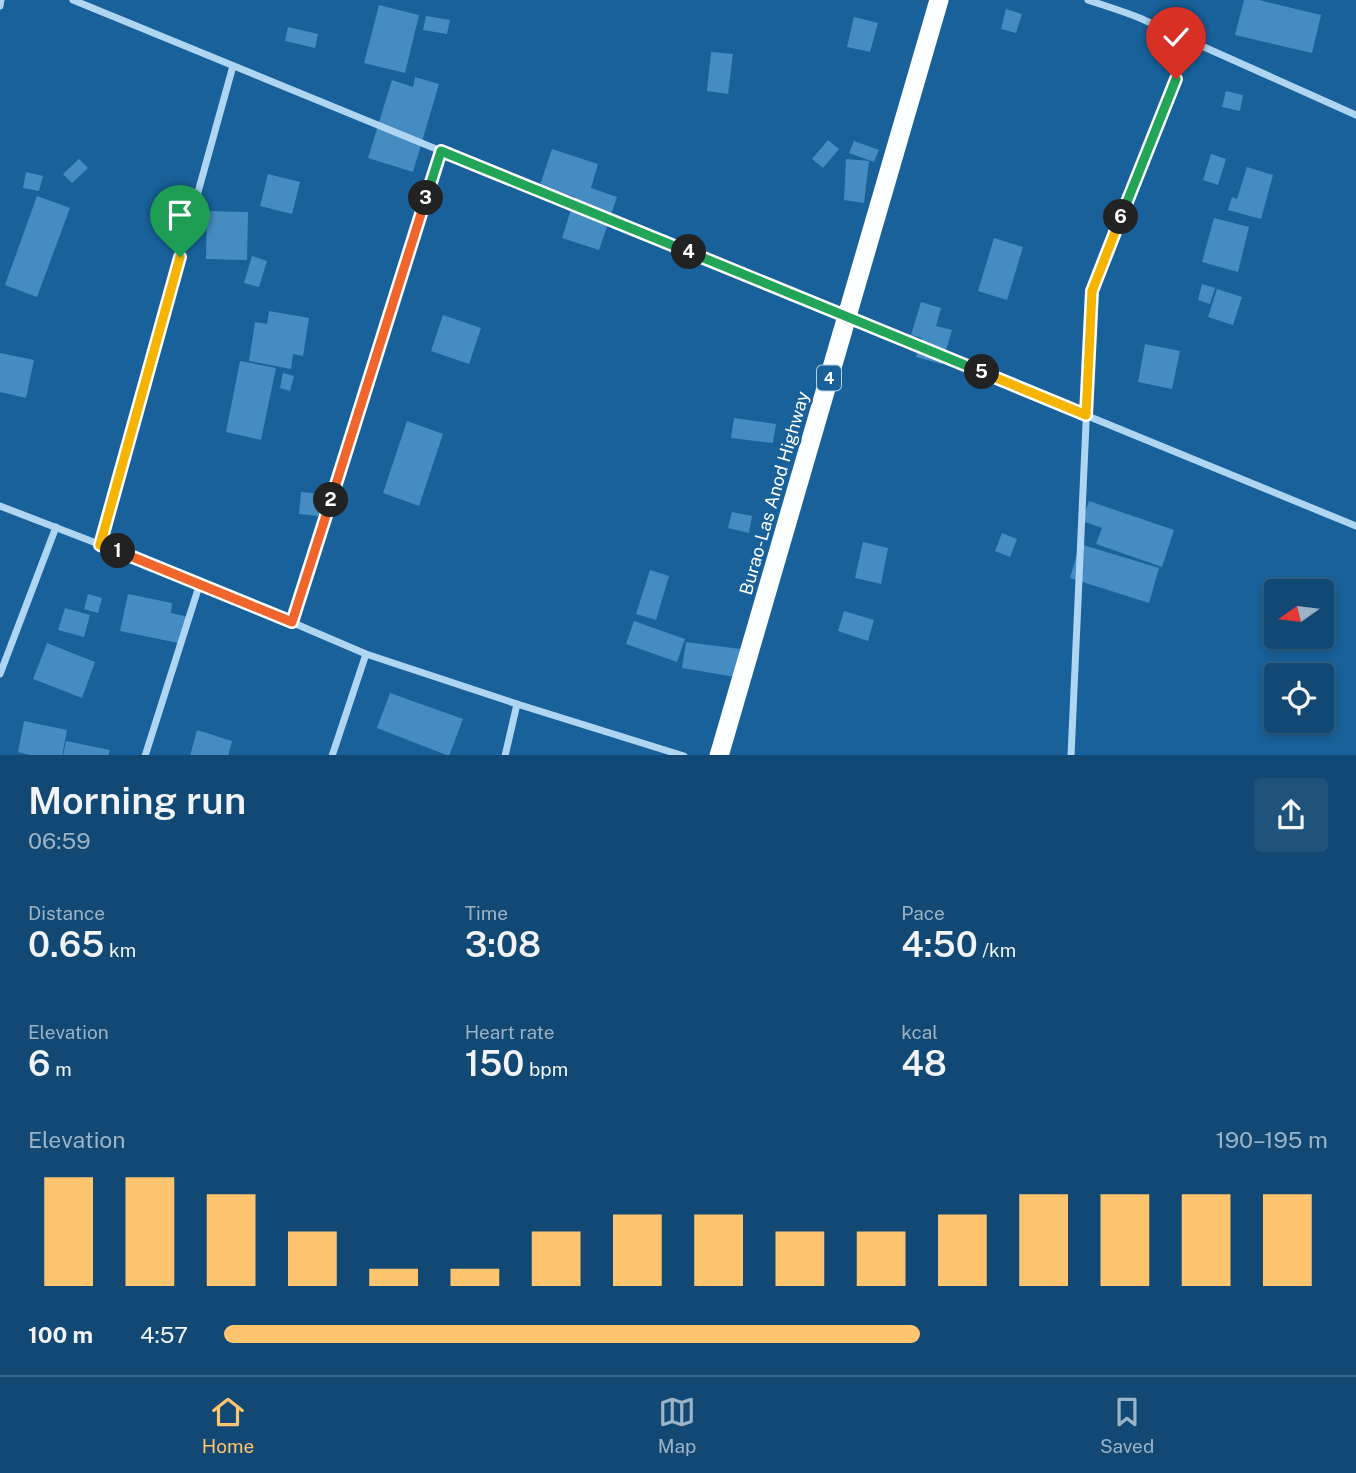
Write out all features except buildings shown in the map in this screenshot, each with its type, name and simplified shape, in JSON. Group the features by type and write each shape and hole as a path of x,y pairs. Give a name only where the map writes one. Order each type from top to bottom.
{"highway":[{"name":"Burao-Las Anod Highway","path":"719,755 939,0"}],"street":[{"path":"0,6 2,0"},
{"path":"73,0 1356,526"},
{"path":"1088,0 1150,23 1356,115"},
{"path":"1071,755 1092,291 1176,79 1178,62 1169,36 1150,23"},
{"path":"100,545 233,66"},
{"path":"292,622 441,151"},
{"path":"0,506 200,583 366,653 517,704 684,755"},
{"path":"0,674 56,527"},
{"path":"145,755 200,583"},
{"path":"332,755 366,653"},
{"path":"505,755 517,704"}],"route":[{"path":"180,257 100,545 292,622 441,151 1086,415 1092,291 1176,79"}]}
